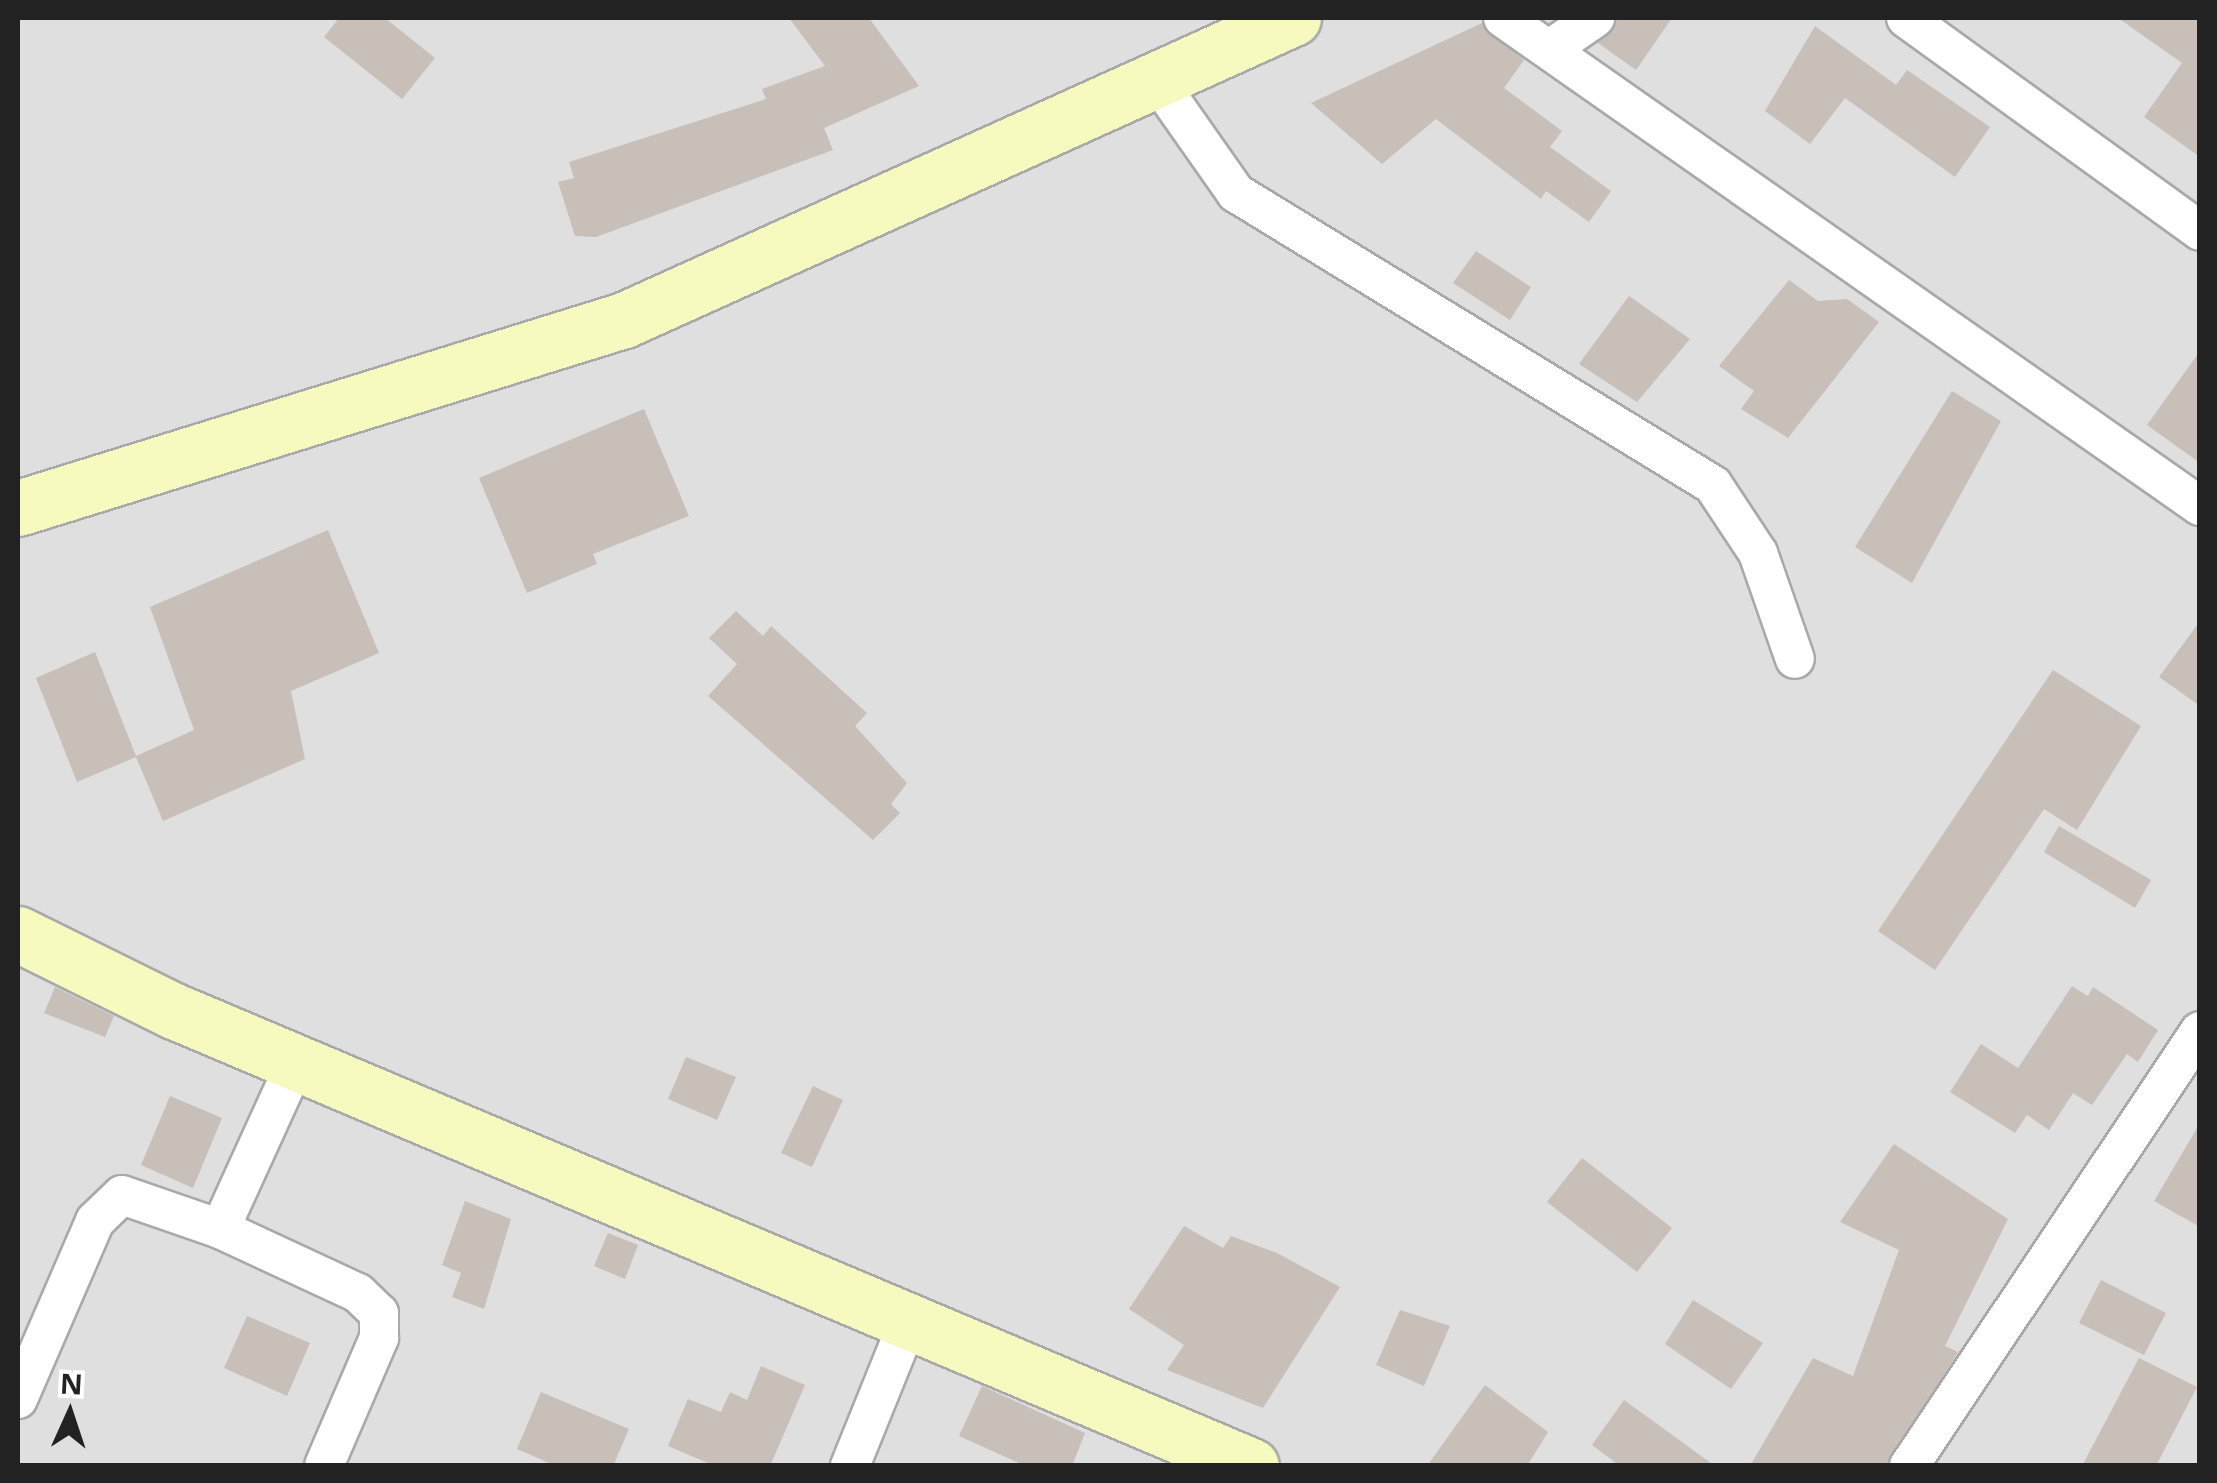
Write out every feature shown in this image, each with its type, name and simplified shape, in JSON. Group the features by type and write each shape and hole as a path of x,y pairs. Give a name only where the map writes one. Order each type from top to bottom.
{"street":[{"path":"18,508 624,320 1293,18"},
{"path":"1503,18 2200,506"},
{"path":"1550,50 1595,18"},
{"path":"1906,18 2200,230"},
{"path":"1158,82 1236,193 1713,485 1758,553 1796,658"},
{"path":"18,934 174,1011 298,1058 1237,1463"},
{"path":"1909,1466 2200,1031"},
{"path":"220,1228 298,1058"},
{"path":"18,1399 106,1200 122,1195 220,1228 358,1293 379,1314 378,1338 324,1466"},
{"path":"850,1466 909,1320"}],"shaded area":[{"path":"18,18 2199,18 2199,1465 18,1465"}],"building":[{"path":"339,18 385,18 435,58 402,99 324,37"},
{"path":"789,18 869,18 919,86 824,128 833,150 596,237 575,236 558,182 574,178 569,162 766,99 762,89 825,66"},
{"path":"1617,18 1672,18 1636,70 1598,43"},
{"path":"2118,18 2200,18 2200,157 2144,117 2182,63"},
{"path":"1482,23 1524,60 1504,88 1562,131 1550,147 1611,191 1589,222 1546,191 1541,199 1436,119 1382,164 1311,103"},
{"path":"1815,26 1896,85 1907,70 1990,127 1955,177 1845,98 1810,144 1765,111"},
{"path":"1476,251 1531,287 1510,320 1453,283"},
{"path":"1789,280 1818,301 1847,299 1879,322 1788,438 1741,409 1754,391 1719,366"},
{"path":"1629,296 1690,339 1637,402 1579,364"},
{"path":"2200,351 2200,463 2147,425"},
{"path":"1952,391 2001,421 1912,583 1855,547"},
{"path":"644,409 689,516 593,554 597,564 527,593 479,478"},
{"path":"328,530 379,653 291,691 305,759 163,821 136,757 77,782 36,678 95,652 136,756 194,730 150,607"},
{"path":"736,611 763,636 771,626 867,713 855,726 907,783 891,804 900,813 873,840 708,696 737,664 709,638"},
{"path":"2200,621 2200,706 2159,677"},
{"path":"2053,670 2141,726 2077,830 2044,809 1935,970 1878,931"},
{"path":"2059,826 2151,880 2135,908 2044,852"},
{"path":"2072,986 2088,996 2093,987 2158,1030 2138,1062 2127,1054 2092,1105 2073,1093 2049,1130 2027,1115 2015,1133 1950,1092 1981,1044 2018,1068"},
{"path":"55,987 114,1016 105,1037 44,1013"},
{"path":"686,1057 736,1077 717,1120 668,1099"},
{"path":"813,1086 843,1100 812,1167 781,1153"},
{"path":"170,1096 222,1118 193,1188 141,1165"},
{"path":"2200,1123 2200,1227 2154,1201"},
{"path":"1894,1144 2008,1219 1945,1346 1958,1352 1887,1466 1750,1466 1813,1358 1853,1376 1899,1250 1840,1222"},
{"path":"1582,1158 1672,1228 1637,1272 1547,1202"},
{"path":"465,1201 511,1219 484,1309 452,1297 461,1273 442,1265"},
{"path":"1184,1226 1223,1248 1231,1236 1277,1253 1340,1287 1263,1408 1167,1370 1184,1345 1129,1309"},
{"path":"608,1233 638,1245 625,1279 594,1266"},
{"path":"2101,1280 2166,1313 2144,1355 2079,1323"},
{"path":"1693,1300 1763,1343 1731,1389 1665,1344"},
{"path":"1400,1310 1450,1326 1424,1386 1376,1365"},
{"path":"247,1316 310,1343 287,1396 224,1368"},
{"path":"2139,1358 2197,1387 2156,1466 2082,1466"},
{"path":"761,1366 805,1385 770,1466 715,1466 668,1446 688,1399 721,1412 730,1392 747,1400"},
{"path":"1485,1385 1548,1432 1527,1466 1427,1466"},
{"path":"982,1386 1085,1433 1072,1466 1026,1466 959,1436"},
{"path":"541,1392 629,1429 613,1466 556,1466 517,1449"},
{"path":"1624,1400 1715,1466 1620,1466 1592,1445"}]}
